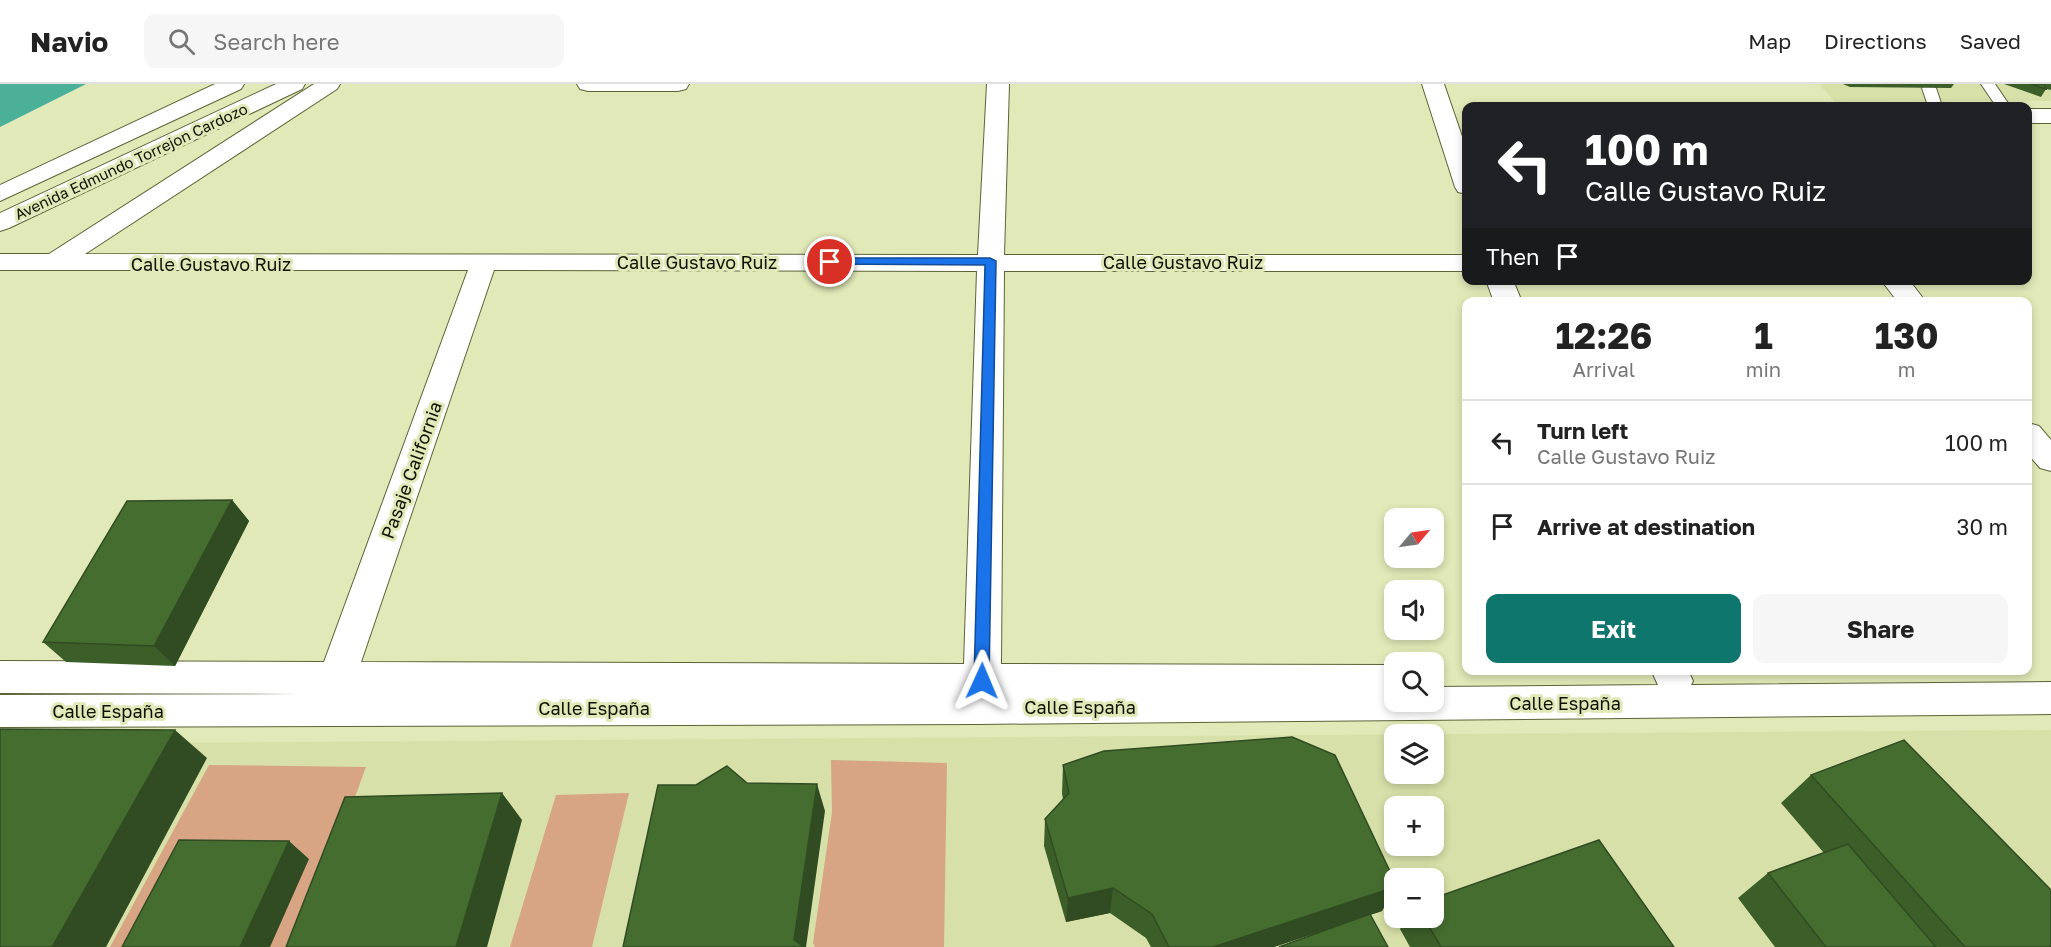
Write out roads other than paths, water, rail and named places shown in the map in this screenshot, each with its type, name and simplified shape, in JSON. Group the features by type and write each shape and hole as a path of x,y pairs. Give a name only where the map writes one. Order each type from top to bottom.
{"street":[{"name":"Avenida Edmundo Torrejon Cardozo","path":"0,194 233,84"},
{"name":"Avenida Edmundo Torrejon Cardozo","path":"0,223 294,84"},
{"path":"52,263 329,84"},
{"path":"588,84 678,84"},
{"path":"979,694 990,261 998,84"},
{"path":"1433,84 1462,172"},
{"path":"1442,111 1462,111"},
{"path":"2032,116 2051,116"},
{"name":"Calle Gustavo Ruiz","path":"0,262 1462,263"},
{"name":"Pasaje California","path":"337,678 484,262"},
{"path":"1898,285 1908,297"},
{"path":"2032,439 2051,460"},
{"name":"Calle España","path":"1444,681 1672,676 2051,676"},
{"name":"Calle España","path":"0,677 337,678 979,694 2051,698"},
{"name":"Calle España","path":"0,711 979,694 1384,681"}],"lane":[{"path":"1988,84 2000,102"},
{"path":"1929,88 1934,102"}],"water":[{"path":"0,84 86,84 0,127"}]}
